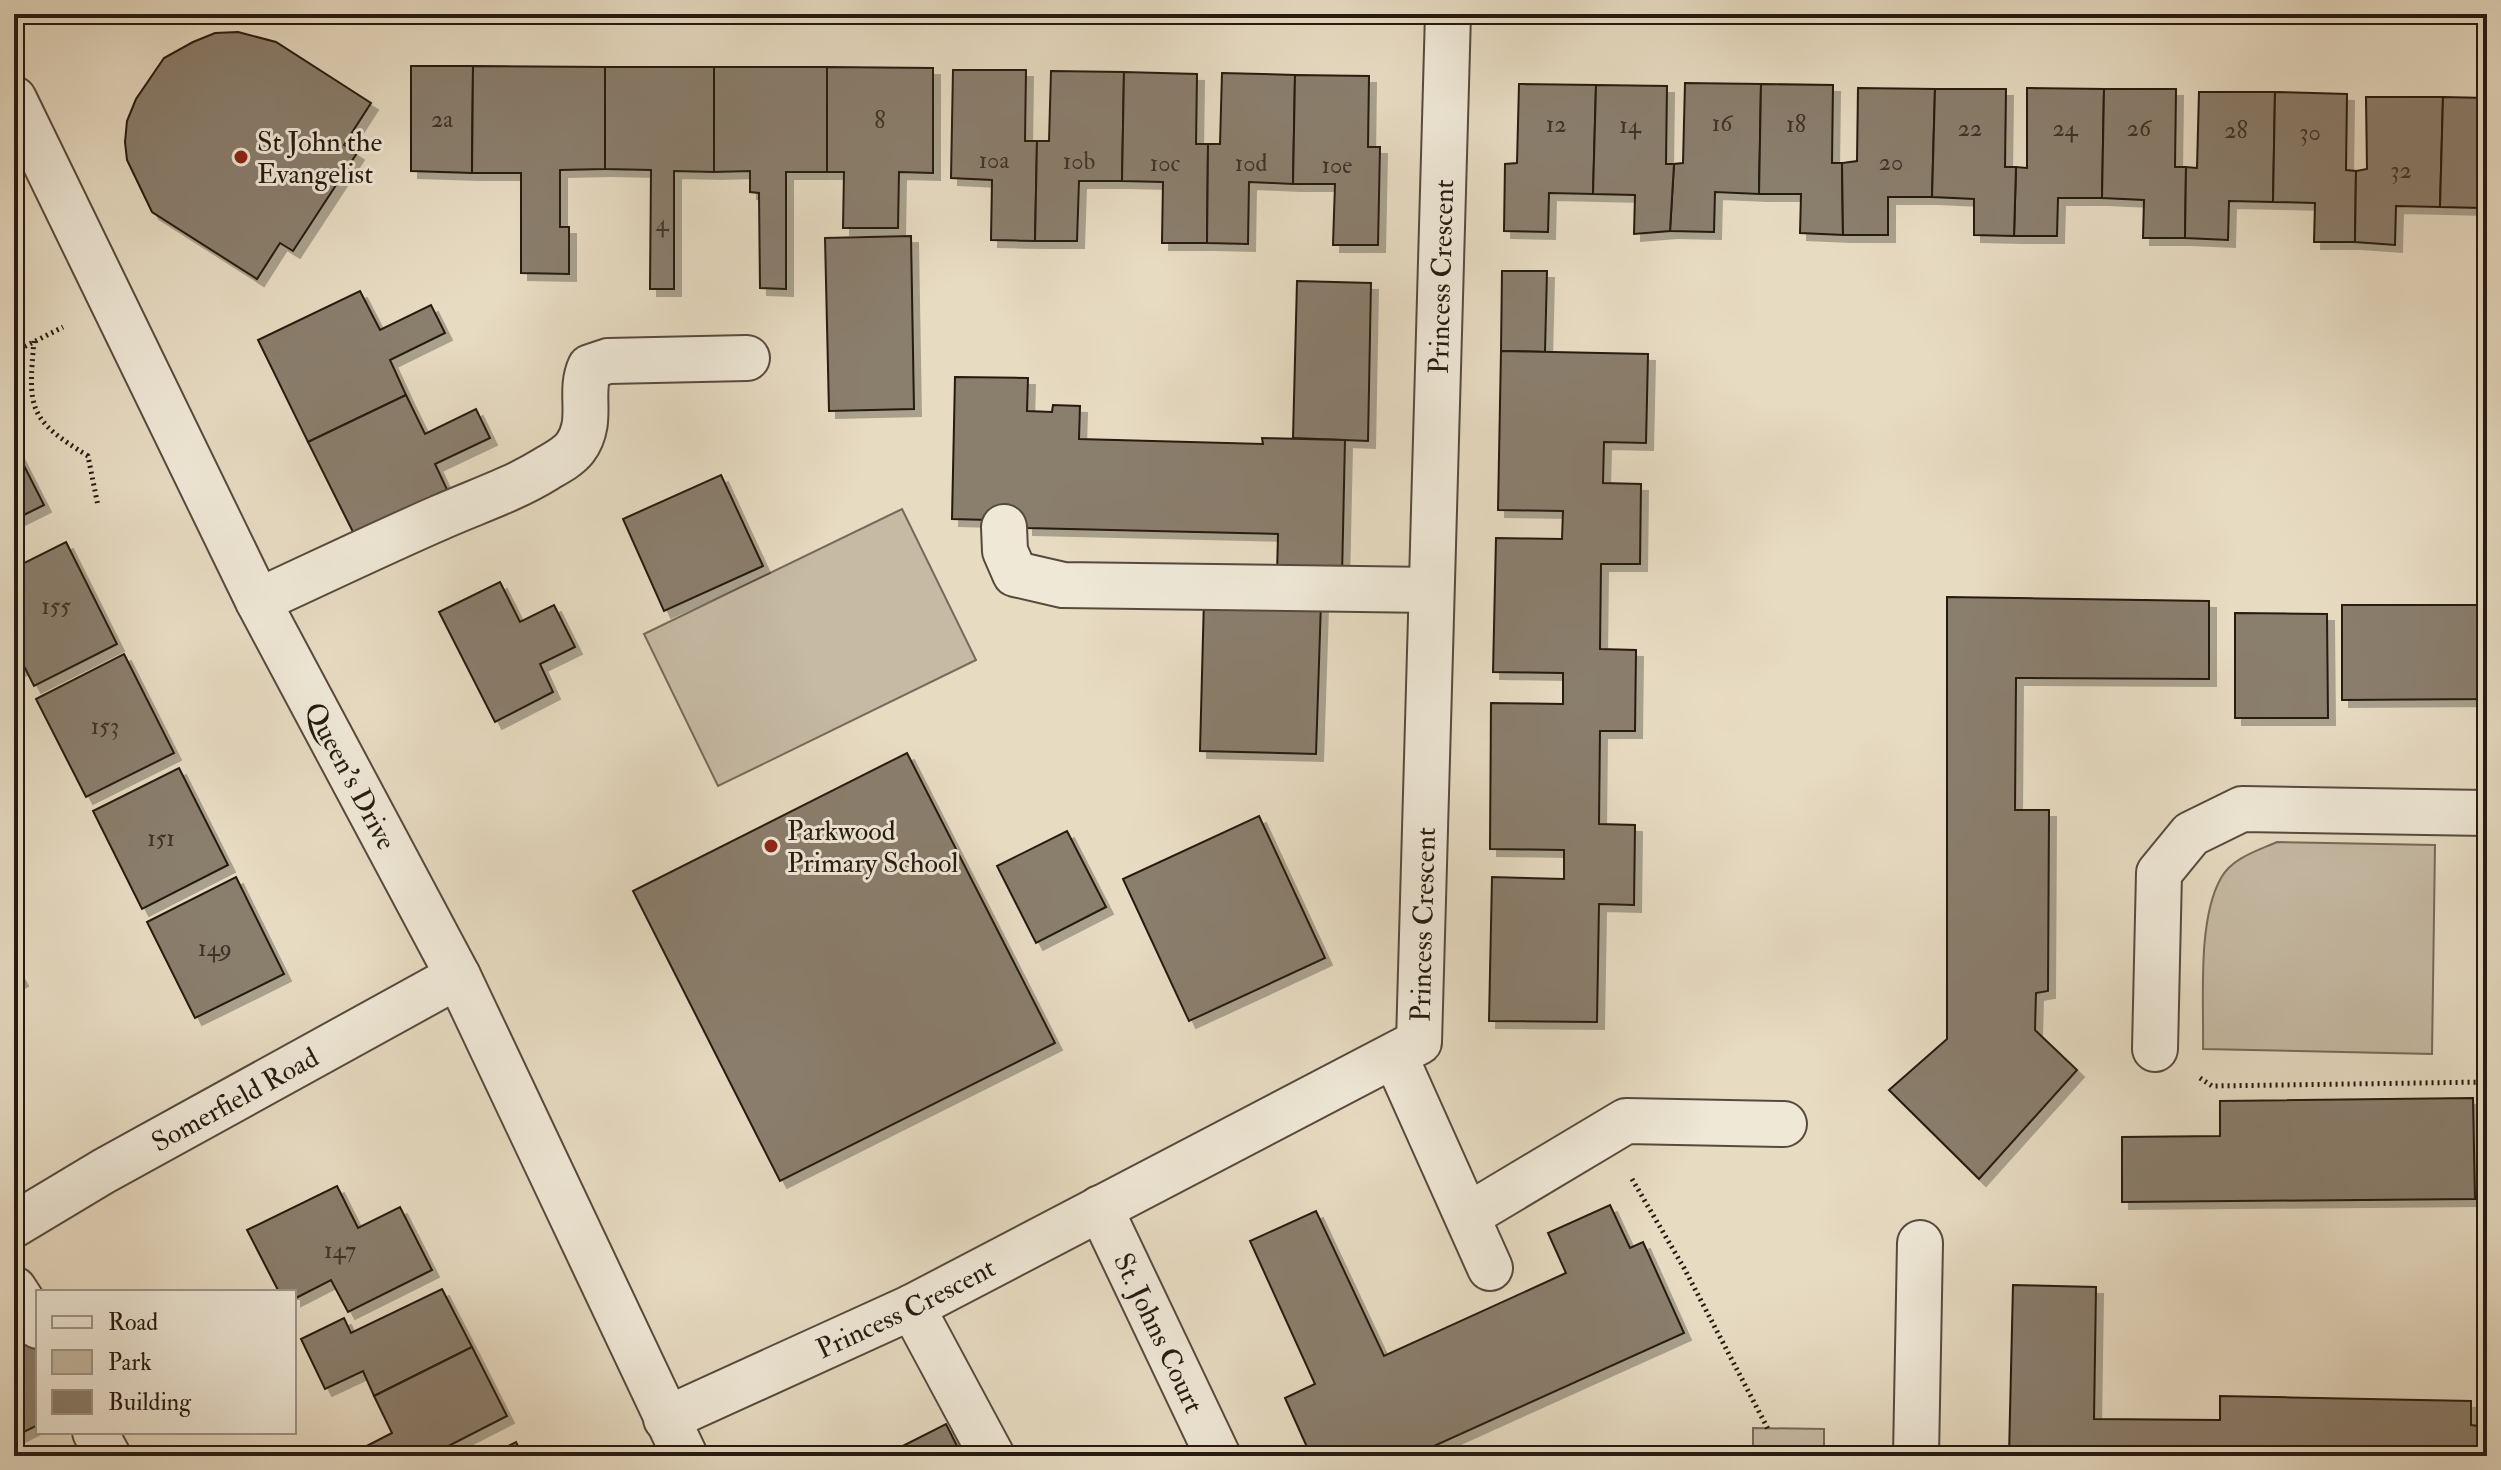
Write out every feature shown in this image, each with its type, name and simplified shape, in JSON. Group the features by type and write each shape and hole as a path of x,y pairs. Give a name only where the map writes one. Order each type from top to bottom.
{"street":[{"name":"Princess Crescent","path":"676,1437 912,1307 1419,1042 1448,28"},
{"name":"Queen's Drive","path":"14,99 258,601 458,976 676,1437"},
{"path":"258,601 443,516 517,487 565,458 576,447 587,411 584,380 590,367 608,361 747,358"},
{"path":"1004,527 1005,551 1015,574 1063,585 1431,590"},
{"path":"2155,1049 2159,873 2191,834 2242,809 2487,813"},
{"name":"Somerfield Road","path":"14,1225 104,1171 458,976"},
{"path":"1395,1056 1490,1268"},
{"path":"1467,1216 1626,1121 1784,1124"},
{"name":"St. Johns Court","path":"1100,1208 1218,1456"},
{"path":"1916,1456 1920,1243"},
{"path":"14,1289 36,1323"},
{"path":"912,1307 992,1456"},
{"path":"96,1434 108,1456"}],"path":[{"path":"34,341 30,383 33,407 47,428 88,456 98,506"},
{"path":"14,537 19,547"},
{"path":"2155,1049 2212,1086 2487,1082"},
{"path":"1605,1133 1684,1268 1768,1429"}],"green space":[{"path":"902,509 976,660 718,786 644,634"},
{"path":"2277,842 2435,845 2432,1054 2203,1049 2203,961 2213,895 2232,865"},
{"path":"1753,1428 1824,1429 1824,1456 1753,1456"}],"building":[{"name":"St John the Evangelist","path":"238,32 276,42 371,103 344,145 357,153 293,251 280,243 257,279 152,212 127,160 125,142 127,121 136,99 164,58 215,33"},
{"path":"411,66 473,66 472,173 411,171"},
{"path":"473,66 605,67 605,169 560,170 560,227 569,227 569,274 521,273 521,173 472,173"},
{"path":"605,67 714,67 714,172 674,171 674,289 650,289 651,170 605,169"},
{"path":"714,67 827,67 827,172 786,172 786,289 760,288 759,193 750,192 750,171 714,172"},
{"path":"827,67 933,68 933,173 899,172 898,228 843,228 844,172 827,172"},
{"path":"953,70 1026,70 1025,141 1037,141 1035,241 991,240 992,180 951,178"},
{"path":"1051,71 1124,72 1122,181 1079,181 1077,241 1035,241 1037,141 1049,141"},
{"path":"1124,72 1197,74 1196,144 1208,144 1207,243 1162,243 1163,182 1122,181"},
{"path":"1222,73 1295,75 1293,184 1249,182 1248,244 1207,243 1208,144 1220,144"},
{"path":"1295,75 1369,76 1368,147 1380,147 1378,245 1333,245 1335,184 1293,184"},
{"path":"1685,83 1761,84 1759,194 1715,192 1714,232 1670,231 1674,164 1683,163"},
{"path":"1519,84 1596,85 1593,194 1549,193 1548,232 1504,231 1505,164 1517,163"},
{"path":"1761,84 1833,85 1832,163 1842,163 1843,235 1800,233 1801,194 1759,194"},
{"path":"1596,85 1667,86 1666,164 1674,164 1670,231 1634,234 1635,195 1593,194"},
{"path":"1858,88 1935,89 1932,197 1888,197 1888,235 1843,235 1842,163 1857,161"},
{"path":"2027,88 2104,89 2102,198 2058,198 2057,236 2014,236 2016,167 2027,168"},
{"path":"1935,89 2006,89 2005,167 2016,167 2014,236 1974,235 1974,199 1932,197"},
{"path":"2104,89 2176,89 2175,167 2186,167 2185,238 2143,238 2144,200 2102,198"},
{"path":"2199,92 2275,92 2273,202 2229,201 2228,240 2185,238 2186,167 2197,168"},
{"path":"2275,92 2347,94 2346,170 2356,171 2355,242 2314,242 2315,203 2273,202"},
{"path":"2366,97 2443,97 2440,207 2396,206 2395,245 2355,242 2356,171 2367,169"},
{"path":"2443,97 2487,98 2487,246 2482,246 2482,208 2440,207"},
{"path":"911,236 914,409 829,411 825,238"},
{"path":"1502,271 1547,271 1545,352 1501,351"},
{"path":"1297,281 1371,283 1368,441 1293,438"},
{"path":"360,291 380,330 431,305 445,333 390,360 406,395 308,442 258,340"},
{"path":"1501,351 1648,354 1646,443 1604,442 1603,483 1641,484 1640,564 1601,564 1600,649 1636,650 1635,731 1600,731 1599,824 1635,825 1634,905 1599,904 1597,1022 1489,1021 1492,877 1564,879 1564,850 1490,849 1491,703 1563,704 1563,673 1493,672 1496,538 1562,539 1563,511 1498,510"},
{"path":"955,377 1028,378 1027,411 1052,412 1053,405 1080,406 1079,439 1263,444 1262,438 1345,440 1342,577 1277,575 1278,534 1026,528 1026,521 952,519"},
{"path":"406,395 425,434 476,409 490,438 435,464 451,498 359,544 308,442"},
{"path":"14,446 44,505 14,520"},
{"path":"721,475 763,566 664,611 623,519"},
{"path":"66,542 117,644 34,686 24,666 14,671 14,568"},
{"path":"500,582 520,622 554,605 575,647 540,664 553,692 495,722 439,612"},
{"path":"1947,597 2209,601 2209,679 2016,678 2015,810 2049,810 2048,991 2036,993 2035,1030 2077,1070 1979,1179 1889,1090 1947,1039"},
{"path":"1204,598 1321,602 1316,754 1200,751"},
{"path":"2342,605 2487,605 2487,699 2342,700"},
{"path":"2235,613 2327,614 2328,718 2235,718"},
{"path":"124,654 174,753 86,797 36,699"},
{"path":"907,753 1055,1043 780,1181 633,891"},
{"path":"179,768 228,865 142,909 93,811"},
{"path":"1259,816 1325,958 1189,1021 1123,879"},
{"path":"1067,831 1106,907 1036,943 997,866"},
{"path":"236,877 284,974 195,1018 147,922"},
{"path":"14,966 21,979 14,983"},
{"path":"2473,1098 2475,1199 2122,1202 2122,1137 2220,1136 2220,1101"},
{"path":"337,1186 358,1228 400,1207 432,1270 348,1312 331,1280 296,1298 296,1290 278,1290 247,1230"},
{"path":"1610,1205 1630,1248 1643,1242 1684,1333 1412,1456 1311,1456 1285,1398 1315,1384 1250,1241 1316,1211 1384,1356 1566,1273 1548,1233"},
{"path":"2013,1285 2096,1287 2094,1419 2220,1420 2220,1396 2471,1401 2471,1425 2479,1426 2479,1456 2009,1456"},
{"path":"442,1289 472,1347 374,1396 363,1371 325,1389 301,1339 344,1318 351,1333"},
{"path":"36,1333 36,1426 14,1437 14,1344"},
{"path":"472,1347 507,1416 429,1456 360,1456 357,1451 392,1433 374,1396"},
{"path":"946,1424 962,1456 883,1456"},
{"path":"516,1442 523,1456 488,1456"}],"place":[{"name":"St John the Evangelist","path":"241,157"},
{"name":"Parkwood Primary School","path":"771,846"}]}
